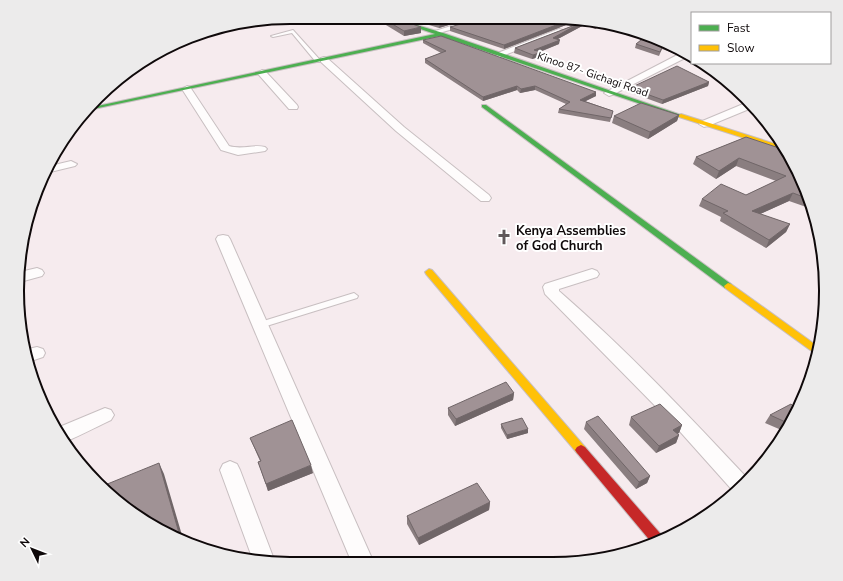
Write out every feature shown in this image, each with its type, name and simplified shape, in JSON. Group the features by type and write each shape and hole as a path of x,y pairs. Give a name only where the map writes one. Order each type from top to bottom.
{"street":[{"name":"Kinoo 87- Gichagi Road","path":"409,24 499,54 609,94 777,147"},
{"path":"97,108 321,60 439,33 467,24"},
{"path":"499,54 570,28"},
{"path":"609,94 680,57"},
{"path":"321,60 400,129 486,198"},
{"path":"262,73 293,107"},
{"path":"187,89 225,148 238,152 260,149"},
{"path":"484,106 813,348"},
{"path":"704,124 745,107"},
{"path":"53,169 71,164"},
{"path":"222,239 360,557"},
{"path":"429,272 655,536"},
{"path":"25,276 37,273"},
{"path":"592,274 550,288 553,294 580,318 682,421 738,482"},
{"path":"65,433 105,415"},
{"path":"230,470 262,555"}],"lane":[{"path":"273,36 293,31 321,60"},
{"path":"260,324 354,296"}],"building":[{"path":"392,24 412,24 421,27 404,31"},
{"path":"461,24 558,24 504,45 450,27"},
{"path":"576,25 553,38 560,40 534,50 542,52 533,55 515,48"},
{"path":"441,36 596,92 580,100 613,111 611,118 559,109 570,102 535,86 521,89 517,86 483,97 425,59 446,51 423,40"},
{"path":"642,39 662,47 660,52 636,44"},
{"path":"677,66 709,82 663,100 630,88"},
{"path":"641,103 679,115 650,132 614,116"},
{"path":"746,137 777,147 792,173 802,196 793,193 752,211 790,224 769,240 723,213 728,211 702,199 721,184 746,195 786,176 739,158 719,171 696,157"},
{"path":"506,382 514,393 456,419 448,408"},
{"path":"660,404 682,425 673,430 679,435 659,446 631,417"},
{"path":"791,404 793,406 784,421 770,415"},
{"path":"598,416 650,476 639,482 586,422"},
{"path":"522,418 528,429 507,435 501,424"},
{"path":"292,420 311,465 266,484 258,462 261,461 250,438"},
{"path":"159,463 179,533 142,512 107,484"},
{"path":"477,483 490,502 418,538 407,516"}],"traffic: fast":[{"path":"409,24 681,116"},
{"path":"97,108 441,34"},
{"path":"484,106 728,286"}],"traffic: slow":[{"path":"681,116 777,147"},
{"path":"429,272 581,450"},
{"path":"728,286 813,348"}],"traffic: jam":[{"path":"581,450 655,536"}],"place":[{"name":"Kenya Assemblies of God Church","path":"504,237"}]}
